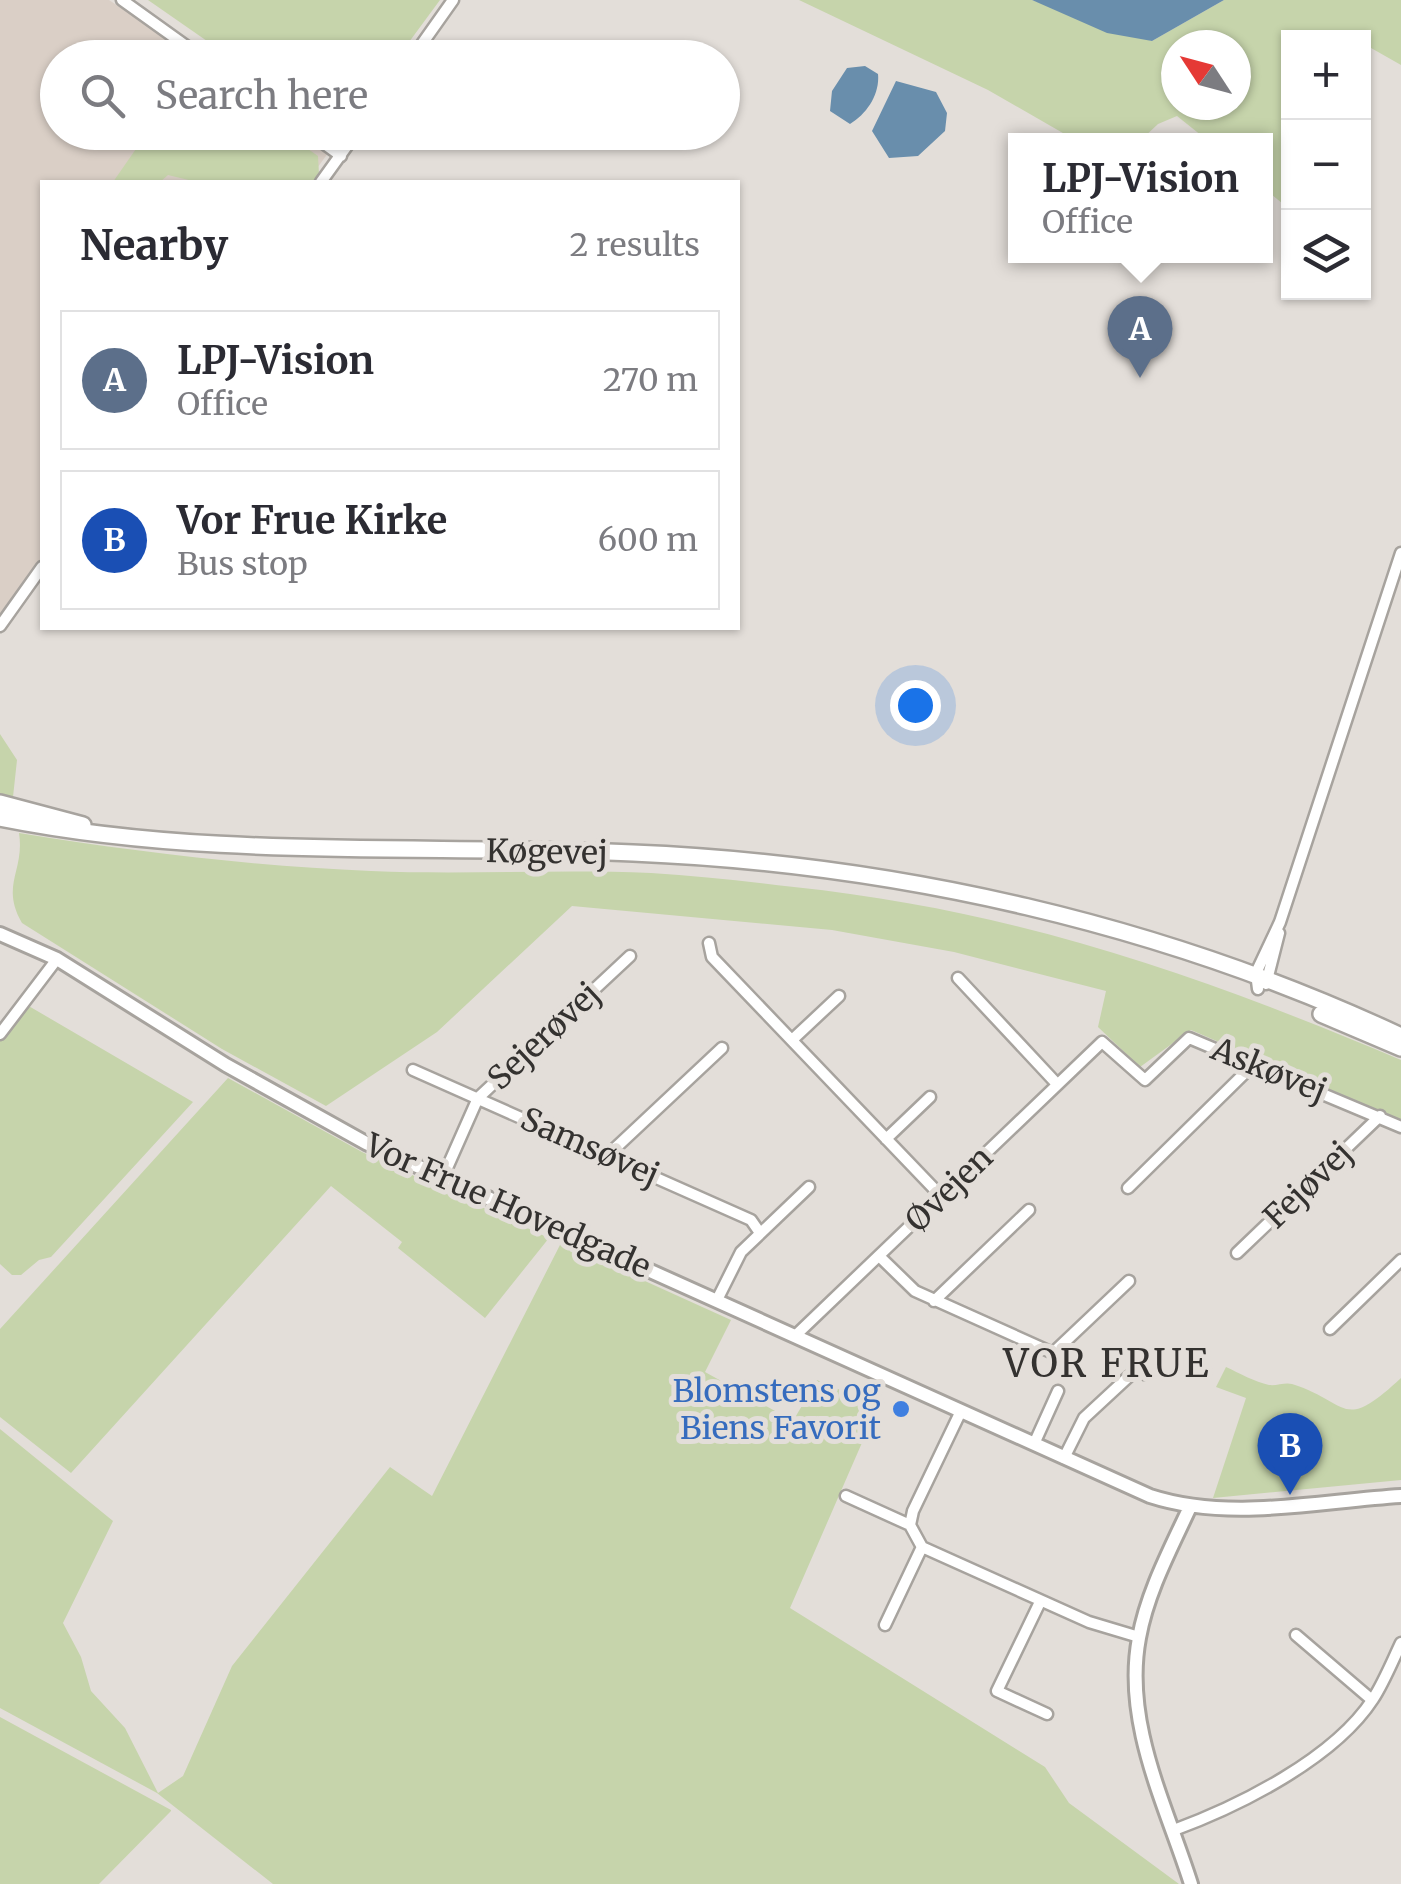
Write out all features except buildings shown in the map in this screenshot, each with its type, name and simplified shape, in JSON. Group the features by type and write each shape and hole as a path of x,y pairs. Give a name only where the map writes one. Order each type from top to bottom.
{"main road":[{"name":"Køgevej","path":"0,802 101,831"},
{"name":"Køgevej","path":"0,818 294,850 601,852 717,859 906,884 991,901 1260,983 1401,1036"},
{"name":"Køgevej","path":"1260,983 1401,1048"}],"street":[{"path":"122,0 177,40"},
{"path":"425,40 454,0"},
{"path":"332,150 340,156"},
{"path":"322,180 344,150"},
{"path":"1260,983 1401,553"},
{"path":"0,626 40,570"},
{"name":"Vor Frue Hovedgade","path":"0,934 57,958 297,1106 443,1177 1064,1458 1189,1509 1236,1510 1401,1496"},
{"path":"709,943 712,956 940,1196"},
{"name":"Sejerøvej","path":"443,1177 478,1098 630,956"},
{"path":"0,1034 57,958"},
{"path":"958,978 1057,1084"},
{"path":"792,1040 839,996"},
{"name":"Askøvej","path":"1102,1042 1144,1080 1189,1038 1401,1127"},
{"name":"Øvejen","path":"796,1335 1102,1042"},
{"path":"608,1154 722,1048"},
{"path":"1128,1188 1255,1063"},
{"name":"Samsøvej","path":"413,1070 751,1220 760,1233"},
{"path":"886,1139 930,1097"},
{"name":"Fejøvej","path":"1237,1253 1380,1116"},
{"path":"718,1300 741,1252 809,1187"},
{"path":"934,1301 1029,1210"},
{"path":"878,1256 903,1282 934,1301 1052,1353 1130,1281"},
{"path":"1330,1329 1401,1260"},
{"path":"1064,1458 1084,1418 1138,1367 1144,1374"},
{"path":"1034,1444 1058,1391"},
{"path":"910,1525 961,1411"},
{"path":"846,1496 910,1525 922,1547 1040,1602 1139,1636"},
{"path":"1189,1509 1153,1588 1139,1636 1136,1700 1143,1742 1191,1884"},
{"path":"885,1625 922,1547"},
{"path":"1040,1602 997,1691 1047,1714"},
{"path":"1296,1635 1372,1700"},
{"path":"1174,1830 1249,1799 1320,1748 1372,1700 1401,1644"}],"shaded area":[{"path":"0,0 109,0 169,40 40,40 40,150 330,150 308,180 40,180 40,562 0,620"}],"green space":[{"path":"148,0 440,0 411,40 206,40"},
{"path":"799,0 1032,0 1152,41 1161,36 1161,120 1168,120 1148,133 1063,133 988,90"},
{"path":"1224,0 1401,0 1401,65 1371,48 1371,30 1281,30 1281,202 1273,196 1273,133 1198,133 1182,120 1251,120 1251,30 1171,30"},
{"path":"135,150 309,150 318,156 319,174 314,180 189,180 168,175 162,180 114,180"},
{"path":"0,734 17,760 13,797 0,794"},
{"path":"19,833 195,857 327,869 651,873 776,885 953,912 1029,929 1178,974 1401,1060 1401,1120 1191,1030 1140,1067 1098,1027 1106,991 954,952 832,930 572,906 437,1032 326,1106 222,1049 22,923 13,898"},
{"path":"27,1005 193,1102 51,1257 39,1260 21,1275 12,1275 0,1264 0,1041"},
{"path":"228,1078 362,1152 549,1238 485,1318 398,1248 402,1242 331,1186 71,1473 0,1417 0,1329"},
{"path":"561,1243 731,1320 705,1372 793,1421 817,1380 878,1406 790,1608 1045,1767 1069,1803 1179,1884 273,1884 157,1793 0,1708 0,1429 113,1521 63,1623 81,1657 91,1691 125,1728 158,1793 183,1776 232,1666 390,1467 432,1496"},
{"path":"1226,1367 1269,1385 1292,1384 1346,1409 1367,1405 1401,1378 1401,1480 1213,1498 1246,1398 1216,1387"},
{"path":"0,1717 171,1811 99,1884 0,1884"}],"water":[{"path":"1032,0 1224,0 1171,30 1161,30 1161,36 1152,41 1107,33"},
{"path":"865,66 878,74 877,89 867,109 850,124 830,111 832,91 847,68"},
{"path":"896,81 936,92 947,113 945,131 918,156 889,158 872,131"}],"place":[{"name":"LPJ-Vision","path":"1140,378"},
{"name":"Blomstens og Biens Favorit","path":"901,1409"},
{"name":"Vor Frue Kirke","path":"1290,1495"}],"district":[{"name":"VOR FRUE","path":"1107,1364"}]}
